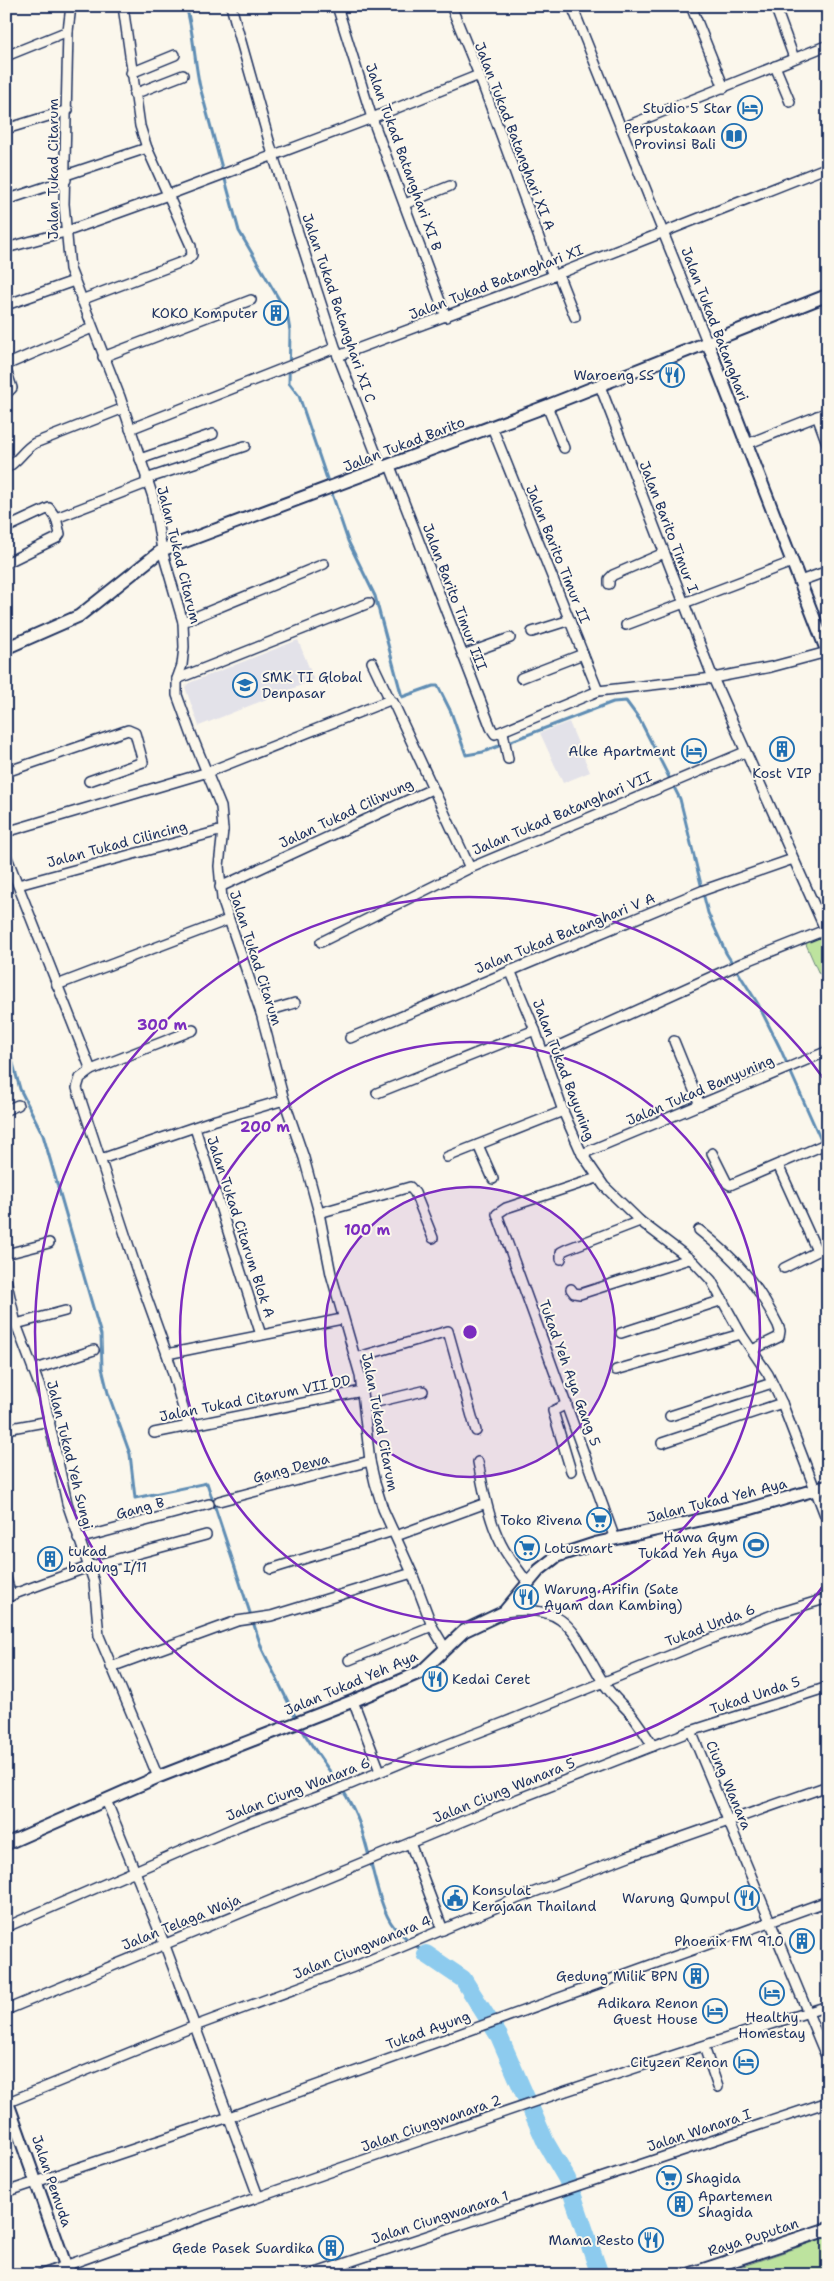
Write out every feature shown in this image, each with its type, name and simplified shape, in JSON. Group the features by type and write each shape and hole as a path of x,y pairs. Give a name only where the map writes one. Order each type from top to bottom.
{"main road":[{"name":"Raya Puputan","path":"688,2275 828,2228"}],"street":[{"name":"Jalan Tukad Citarum","path":"71,6 68,31 65,232 68,263 124,408 153,497 162,550 183,622 183,658 177,679 177,696 221,807 220,887 228,920 260,1013 284,1100 304,1158 319,1213 342,1319 355,1358 362,1391 370,1461 383,1509 412,1573 432,1626 445,1648"},
{"path":"81,300 191,258 191,246 140,126 123,6"},
{"name":"Jalan Tukad Batanghari XI C","path":"230,6 273,155 336,352 386,467"},
{"name":"Jalan Tukad Batanghari XI B","path":"337,6 372,118 446,317"},
{"name":"Jalan Tukad Batanghari XI A","path":"450,6 556,275 575,317"},
{"name":"Jalan Tukad Batanghari","path":"572,6 708,344 828,653"},
{"path":"692,6 724,88"},
{"path":"775,6 794,58"},
{"path":"6,56 68,31"},
{"path":"622,128 828,45"},
{"path":"131,73 175,55"},
{"path":"775,66 790,102"},
{"path":"134,94 183,74"},
{"path":"6,248 65,232 168,195 372,118 478,75"},
{"path":"6,129 68,110"},
{"path":"6,200 148,148"},
{"name":"Jalan Tukad Batanghari XI","path":"130,429 293,364 446,317 828,167"},
{"path":"405,204 450,186"},
{"path":"6,305 74,281"},
{"name":"Jalan Tukad Barito","path":"6,648 79,616 162,550 600,386 828,295"},
{"path":"103,357 251,300"},
{"path":"6,365 92,328"},
{"path":"6,370 12,388 6,394"},
{"name":"Jalan Barito Timur I","path":"600,386 683,604 714,678"},
{"path":"547,406 564,448"},
{"path":"6,468 18,460 25,450 35,443 124,408"},
{"path":"746,444 828,412"},
{"path":"817,416 828,446"},
{"name":"Jalan Barito Timur II","path":"492,427 598,691"},
{"path":"140,459 213,434"},
{"path":"56,518 245,446"},
{"name":"Jalan Barito Timur III","path":"386,467 491,728 495,734 503,739"},
{"path":"6,528 47,508 51,508 60,534 57,538 6,563"},
{"path":"609,584 609,579 613,575 664,553"},
{"path":"626,625 792,562"},
{"path":"183,622 324,564"},
{"path":"800,581 828,571"},
{"path":"177,679 370,603"},
{"path":"532,632 570,620"},
{"path":"463,655 510,638"},
{"path":"508,759 503,739 598,691 714,678 828,653"},
{"path":"521,678 583,654"},
{"path":"372,662 390,700 393,702 432,789"},
{"path":"543,1053 742,963 826,933 714,678"},
{"path":"6,832 208,772 390,700"},
{"path":"6,772 128,730 135,733 143,762 88,781"},
{"name":"Jalan Tukad Batanghari VII","path":"321,942 470,868 662,785 745,752"},
{"name":"Jalan Tukad Ciliwung","path":"220,887 432,789 470,868"},
{"name":"Jalan Tukad Cilincing","path":"18,885 222,830"},
{"path":"6,855 91,1070"},
{"name":"Jalan Tukad Batanghari V A","path":"350,1038 704,890 793,859"},
{"path":"57,985 228,920"},
{"name":"Jalan Tukad Bayuning","path":"510,970 535,1030 563,1111 582,1154 597,1178 640,1221 689,1259 711,1280 782,1403 828,1523"},
{"path":"260,1013 295,1003"},
{"path":"188,1426 167,1354 136,1268 77,1088 80,1078 91,1070 194,1030"},
{"path":"377,1093 535,1030"},
{"path":"674,1041 700,1105"},
{"name":"Jalan Tukad Banyuning","path":"582,1154 828,1051"},
{"path":"101,1159 284,1100"},
{"path":"6,1110 18,1105"},
{"path":"447,1157 563,1111"},
{"name":"Jalan Tukad Citarum Blok A","path":"195,1128 261,1335"},
{"path":"712,1153 727,1183 730,1185 826,1144"},
{"path":"478,1145 493,1179"},
{"path":"778,1166 817,1251"},
{"name":"Tukad Yeh Aya Gang 5","path":"597,1178 497,1213 615,1539"},
{"path":"319,1213 410,1187 415,1193 433,1238"},
{"path":"561,1259 561,1252 567,1248 640,1221"},
{"path":"699,1230 728,1253 744,1270 778,1324 780,1331 778,1337 752,1350"},
{"path":"6,1254 49,1243"},
{"path":"784,1268 828,1246"},
{"path":"571,1288 574,1294 580,1294 689,1259"},
{"name":"Jalan Tukad Yeh Sungi","path":"6,1279 16,1324 50,1421 67,1503 95,1588 99,1636 158,1777"},
{"path":"621,1333 723,1300"},
{"path":"16,1324 65,1311"},
{"path":"167,1354 342,1319"},
{"path":"355,1358 448,1331 476,1431"},
{"path":"616,1370 741,1334"},
{"path":"33,1370 94,1350"},
{"path":"670,1416 772,1383"},
{"name":"Jalan Tukad Citarum VII DD","path":"154,1433 362,1391"},
{"path":"364,1405 423,1391"},
{"path":"662,1443 782,1403"},
{"path":"567,1404 553,1412 571,1470"},
{"path":"6,1429 50,1421"},
{"name":"Gang Dewa","path":"219,1501 370,1461"},
{"path":"478,1462 486,1503 505,1550 528,1583"},
{"name":"Jalan Tukad Yeh Aya","path":"6,1844 158,1777 353,1701 421,1672 435,1661 445,1648 464,1631 504,1612 528,1583 556,1556 615,1539 749,1509 828,1486"},
{"path":"272,1569 394,1534 486,1503"},
{"name":"Gang B","path":"78,1539 209,1504"},
{"path":"6,1578 9,1597 88,1567 206,1535"},
{"path":"111,1667 243,1619 271,1616 412,1573"},
{"name":"Tukad Unda 6","path":"603,1682 763,1619 828,1598"},
{"path":"504,1612 533,1609 549,1614 568,1627 581,1642 603,1682 632,1715 653,1746"},
{"path":"348,1660 432,1626"},
{"name":"Jalan Ciung Wanara 6","path":"6,1927 241,1825 334,1791 603,1682"},
{"name":"Tukad Unda 5","path":"691,1731 828,1686"},
{"path":"353,1701 380,1771"},
{"name":"Ciung Wanara","path":"653,1746 691,1731 828,2061"},
{"name":"Jalan Ciung Wanara 5","path":"367,1860 653,1746"},
{"name":"Jalan Ciungwanara 4","path":"7,2101 195,2026 351,1968 596,1869 828,1786"},
{"path":"106,1800 164,1943 258,2196"},
{"path":"410,1843 443,1930"},
{"name":"Jalan Telaga Waja","path":"6,2010 367,1860"},
{"name":"Tukad Ayung","path":"6,2192 229,2117 828,1901"},
{"name":"Jalan Ciungwanara 2","path":"40,2275 67,2270 258,2196 530,2103 828,2006"},
{"path":"704,2047 718,2086"},
{"name":"Jalan Pemuda","path":"7,2101 37,2181 67,2270"},
{"name":"Jalan Wanara I","path":"579,2185 828,2102"},
{"name":"Jalan Ciungwanara 1","path":"310,2275 579,2185"}],"shaded area":[{"name":"SMK TI Global Denpasar","path":"298,640 314,680 199,726 185,687 189,683"},
{"path":"569,722 590,772 563,783 540,733"}],"green space":[{"path":"825,935 828,940 828,970 819,974 805,942"},
{"path":"828,2237 828,2275 717,2275"}],"waterway":[{"path":"186,6 191,26 200,87 239,231 287,313 290,331 289,383 299,396 348,541 375,596 402,697 438,686 451,712 466,755 483,752 613,702 626,701 640,720 680,799 708,913 726,953 758,1004 780,1048 828,1156"},
{"path":"6,1038 20,1089 43,1135 101,1335 102,1368 108,1393 130,1454 135,1498 207,1483 262,1649 297,1720"},
{"path":"300,1725 306,1737 344,1792 356,1815 382,1904 388,1917 398,1931 426,1954"},
{"path":"426,1954 463,1979 499,2036 546,2143 567,2179 600,2275"}],"place":[{"name":"Studio 5 Star","path":"750,108"},
{"name":"Perpustakaan Provinsi Bali","path":"734,136"},
{"name":"KOKO Komputer","path":"276,313"},
{"name":"Waroeng SS","path":"672,375"},
{"name":"SMK TI Global Denpasar","path":"245,685"},
{"name":"Kost VIP","path":"782,749"},
{"name":"Alke Apartment","path":"694,751"},
{"name":"Toko Rivena","path":"599,1520"},
{"name":"Hawa Gym Tukad Yeh Aya","path":"756,1545"},
{"name":"Lotusmart","path":"527,1548"},
{"name":"tukad badung I/11","path":"50,1559"},
{"name":"Warung Arifin (Sate Ayam dan Kambing)","path":"526,1597"},
{"name":"Kedai Ceret","path":"435,1679"},
{"name":"Konsulat Kerajaan Thailand","path":"455,1898"},
{"name":"Warung Qumpul","path":"747,1898"},
{"name":"Phoenix FM 91.0","path":"802,1941"},
{"name":"Gedung Milik BPN","path":"696,1976"},
{"name":"Healthy Homestay","path":"772,1993"},
{"name":"Adikara Renon Guest House","path":"715,2011"},
{"name":"Cityzen Renon","path":"746,2062"},
{"name":"Shagida","path":"669,2178"},
{"name":"Apartemen Shagida","path":"680,2204"},
{"name":"Mama Resto","path":"651,2240"},
{"name":"Gede Pasek Suardika","path":"331,2248"}]}
